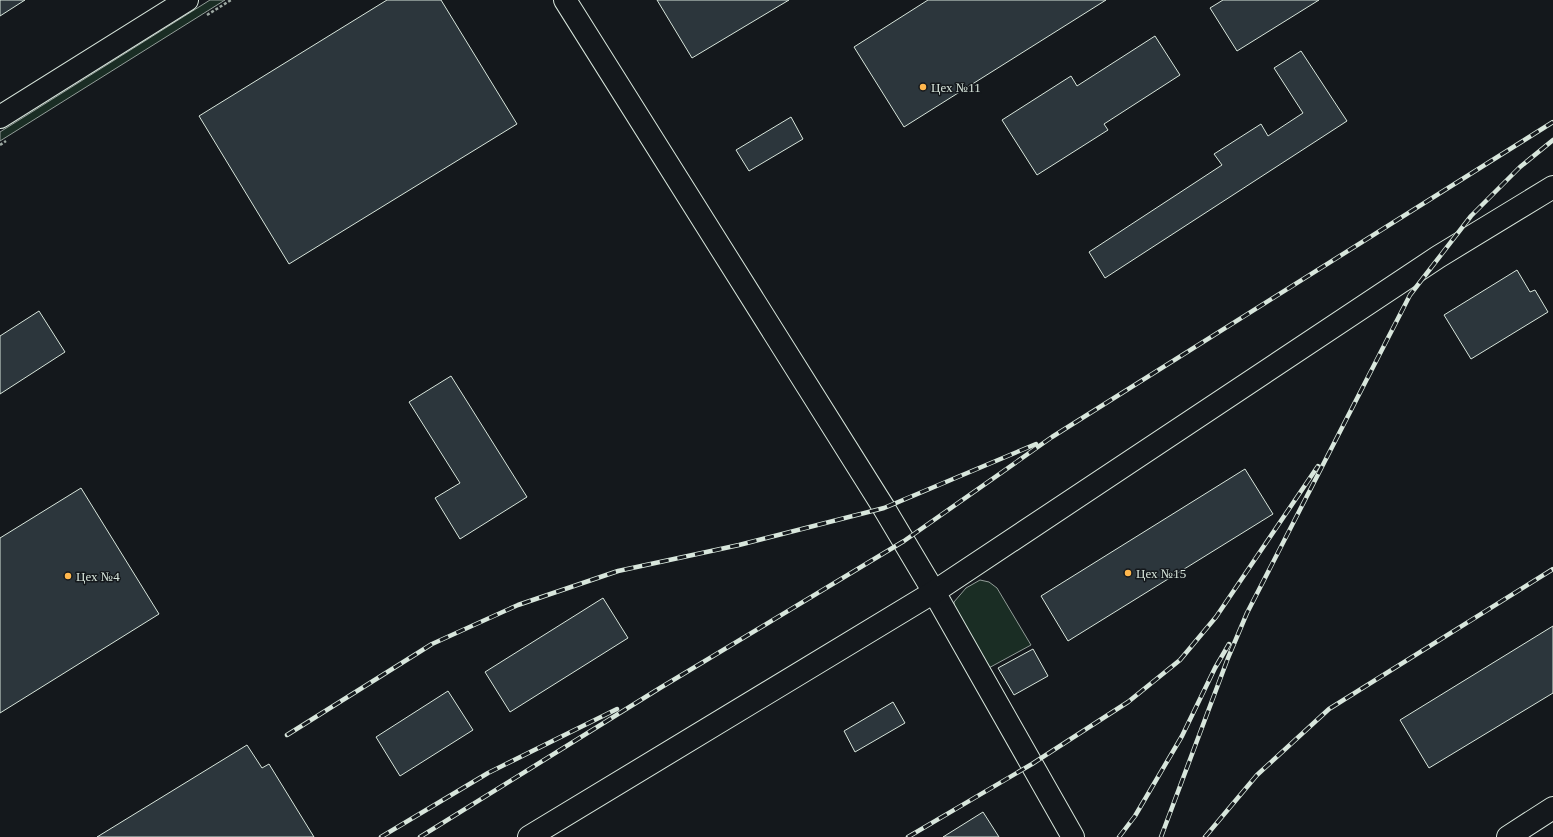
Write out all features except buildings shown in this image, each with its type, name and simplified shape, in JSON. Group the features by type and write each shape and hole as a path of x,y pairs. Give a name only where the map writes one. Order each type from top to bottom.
{"lane":[{"path":"0,117 187,0"},
{"path":"565,0 884,508 934,592 1073,837"},
{"path":"530,837 934,592 1438,257 1553,187"},
{"path":"1508,837 1553,808"}],"green space":[{"path":"210,0 225,0 0,141 0,132"},
{"path":"980,580 989,582 997,588 1031,645 985,670 954,617 954,602 966,588"}],"railway":[{"path":"420,837 660,688 904,541 1052,437 1553,122"},
{"path":"1161,837 1228,658 1247,613 1410,295 1471,216 1520,167 1553,140"},
{"path":"287,735 432,644 518,605 618,571 739,545 884,508 1036,444"},
{"path":"908,837 1032,764 1128,702 1180,660 1216,617 1318,466"},
{"path":"1205,837 1257,775 1329,709 1553,569"},
{"path":"1119,837 1135,816 1182,736 1215,668 1229,644"},
{"path":"381,837 488,773 617,709"}],"place":[{"name":"Цех №11","path":"923,87"},
{"name":"Цех №15","path":"1128,573"},
{"name":"Цех №4","path":"68,576"}]}
